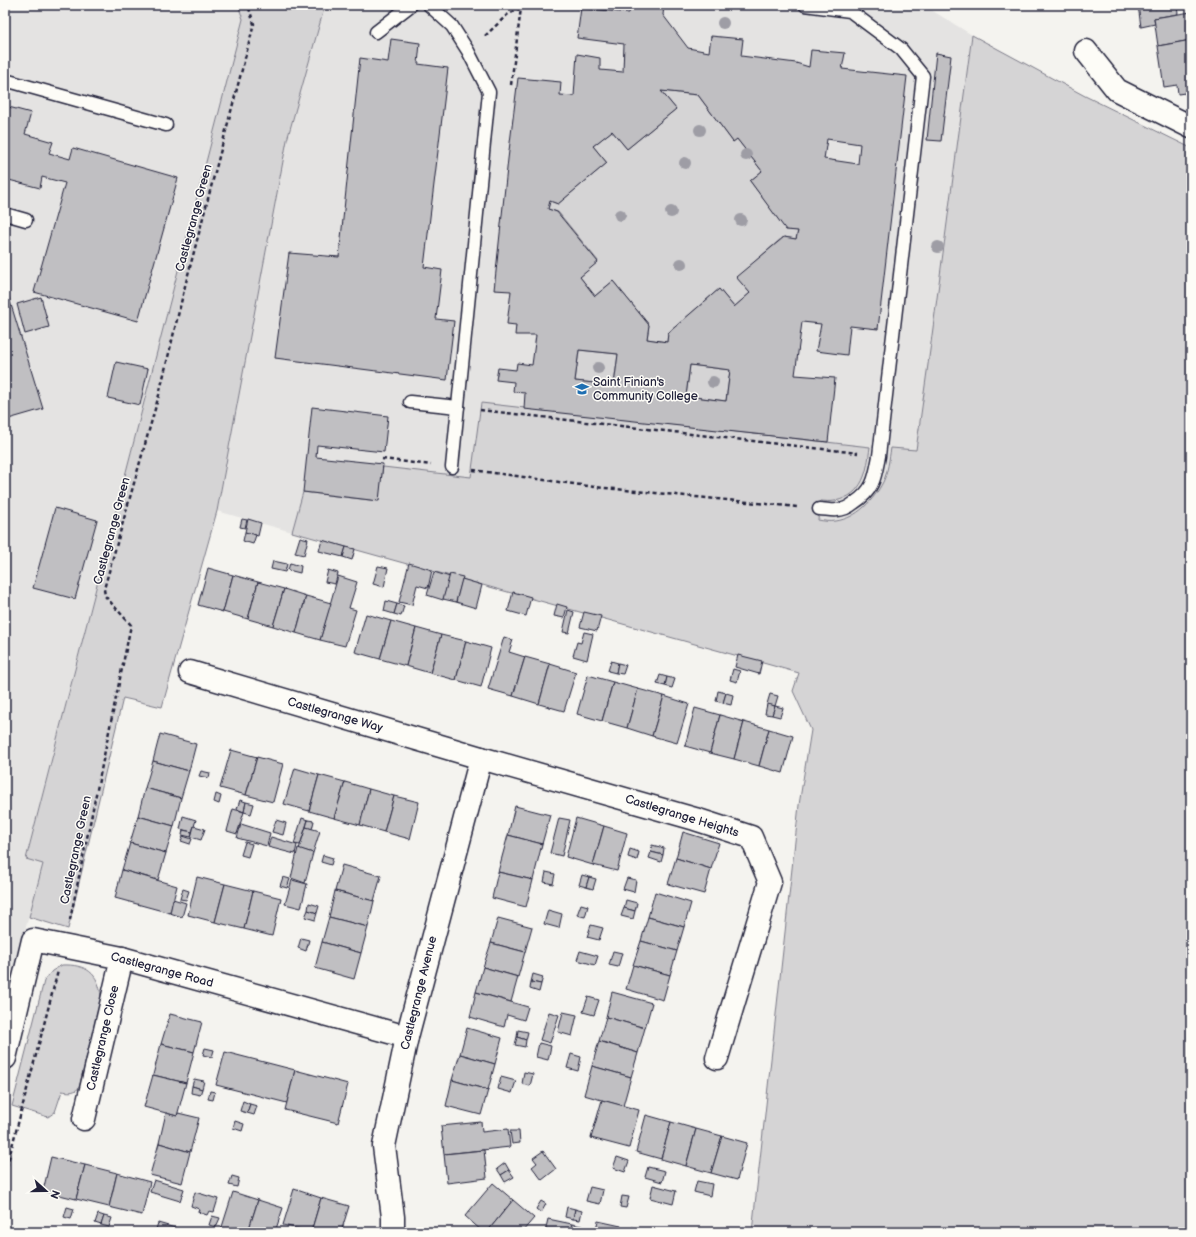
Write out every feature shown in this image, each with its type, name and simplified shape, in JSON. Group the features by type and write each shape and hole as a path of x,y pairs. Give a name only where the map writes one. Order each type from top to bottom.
{"street":[{"path":"1086,51 1117,90 1191,127"},
{"name":"Castlegrange Way","path":"190,672 481,758"},
{"name":"Castlegrange Avenue","path":"393,1232 393,1216 384,1146 407,1037 481,758"},
{"name":"Castlegrange Heights","path":"481,758 695,819 752,837 770,882 717,1058"},
{"name":"Castlegrange Road","path":"5,1058 33,940 122,958 407,1037"},
{"name":"Castlegrange Close","path":"84,1119 122,958"}],"lane":[{"path":"376,32 410,5"},
{"path":"429,5 452,26 468,51 489,92 452,467"},
{"path":"805,5 850,12 901,49 923,76 880,456 875,477 870,489 849,507 837,510 819,509"},
{"path":"5,80 166,125"},
{"path":"5,214 26,220"},
{"path":"410,402 458,407"}],"path":[{"name":"Castlegrange Green","path":"5,1173 65,947 131,625 105,596 104,589 159,395 185,286 254,24 248,5"},
{"path":"468,51 507,15 526,5"},
{"path":"510,88 521,8"},
{"path":"475,409 880,456"},
{"path":"382,459 595,487 819,509"}],"shaded area":[{"path":"5,5 238,5 243,19 26,858 43,864 5,1004"},
{"path":"238,5 325,5 287,140 217,511 162,707 123,698 68,929 29,917 43,864 26,859 243,19"},
{"name":"Saint Finian's Community College","path":"325,5 923,5 972,35 934,327 916,450 874,620 799,673 217,511 287,140"},
{"path":"972,35 1085,96 1191,148 1191,1232 752,1232 799,805 811,730 793,691 799,673 292,532 303,492 378,501 383,467 471,477 481,403 870,447 865,473 858,488 845,498 833,501 820,501 818,520 836,521 858,512 875,495 883,482 891,448 916,450"},
{"path":"661,91 698,95 733,142 737,139 762,171 750,181 786,229 798,231 796,239 783,237 737,277 750,293 734,307 719,289 668,333 667,342 647,339 649,325 613,281 595,296 580,277 598,261 558,212 548,209 550,201 558,204 607,163 593,146 612,131 627,149 676,109"},
{"path":"579,350 618,354 614,385 575,381"},
{"path":"690,365 730,370 726,401 686,396"},
{"path":"62,965 78,966 90,972 97,982 101,997 79,1088 69,1092 62,1091 55,1112 48,1117 12,1106 44,981 52,971"}],"building":[{"path":"631,5 664,5 663,15 688,48 709,52 711,36 743,39 741,56 796,63 809,67 811,50 845,53 842,69 907,76 878,329 850,326 847,355 816,351 821,324 802,322 795,375 835,378 828,442 524,409 525,393 513,392 514,382 496,380 498,368 516,370 517,363 532,365 536,335 515,335 516,325 507,324 511,291 494,290 518,78 561,82 560,95 574,96 577,54 600,58 600,70 623,72 624,44 577,38 581,8 629,13","holes":["661,91 698,95 733,142 737,139 762,171 750,181 786,230 798,231 796,239 784,237 736,277 750,293 734,307 719,289 668,333 667,342 647,339 649,325 613,281 595,296 580,277 598,262 557,212 548,209 550,201 558,204 607,163 593,146 612,131 627,149 676,109","827,139 860,144 858,164 824,159","579,350 618,354 614,385 575,381","690,365 730,370 726,401 686,396"]},
{"path":"951,5 968,5 952,9"},
{"path":"988,5 1009,5 989,9"},
{"path":"1138,5 1177,5 1178,14 1154,18 1155,24 1141,27"},
{"path":"1191,12 1191,40 1158,46 1154,18"},
{"path":"391,39 420,43 418,64 448,68 424,267 442,270 436,319 454,321 447,380 275,358 289,253 339,257 360,58 388,62"},
{"path":"1191,40 1191,98 1186,99 1185,93 1178,94 1177,85 1164,87 1158,46"},
{"path":"936,53 951,56 941,141 927,140"},
{"path":"5,106 31,113 25,134 53,142 49,153 70,159 73,148 178,178 138,321 34,292 65,183 42,177 40,188 5,179"},
{"path":"5,285 43,409 5,420"},
{"path":"41,297 49,327 25,334 17,304"},
{"path":"116,362 148,369 140,405 108,398"},
{"path":"312,407 388,416 384,452 317,445 316,457 383,464 379,501 303,492"},
{"path":"55,508 97,520 75,599 33,588"},
{"path":"242,519 247,520 245,528 240,527"},
{"path":"248,519 261,523 258,536 245,532"},
{"path":"245,532 256,535 253,544 243,541"},
{"path":"300,537 308,539 304,555 295,553"},
{"path":"322,540 346,547 343,557 319,551"},
{"path":"346,547 355,549 352,560 343,557"},
{"path":"273,561 287,564 285,572 271,569"},
{"path":"290,563 301,566 300,573 288,570"},
{"path":"409,563 432,570 428,588 417,585 412,605 399,602"},
{"path":"378,566 388,568 384,587 373,584"},
{"path":"208,568 233,575 223,612 198,605"},
{"path":"328,570 338,573 335,584 325,582"},
{"path":"434,572 450,577 443,600 427,595"},
{"path":"450,574 463,577 456,602 443,599"},
{"path":"233,575 258,582 248,619 223,612"},
{"path":"338,576 357,582 349,608 356,610 345,646 320,640"},
{"path":"462,579 482,585 476,608 456,602"},
{"path":"258,582 284,589 273,626 248,619"},
{"path":"284,589 306,596 296,633 273,626"},
{"path":"513,592 531,597 526,616 508,611"},
{"path":"306,596 331,603 320,640 296,633"},
{"path":"386,601 397,604 394,614 384,611"},
{"path":"397,604 404,606 401,616 394,614"},
{"path":"557,604 567,607 564,618 554,616"},
{"path":"568,610 574,612 569,633 563,632"},
{"path":"584,612 601,616 597,631 580,627"},
{"path":"366,614 391,621 380,659 355,652"},
{"path":"391,621 416,628 406,666 380,659"},
{"path":"416,628 441,635 430,673 406,666"},
{"path":"584,632 593,634 587,660 573,656 577,642 581,643"},
{"path":"441,635 466,641 456,680 430,673"},
{"path":"504,637 513,640 509,652 525,657 513,696 488,689"},
{"path":"466,641 491,648 481,687 456,680"},
{"path":"738,655 762,661 759,674 735,667"},
{"path":"525,657 550,664 539,704 513,696"},
{"path":"611,661 618,663 616,673 608,671"},
{"path":"618,663 626,665 623,674 616,673"},
{"path":"550,664 576,672 564,711 539,704"},
{"path":"733,669 740,671 737,682 730,680"},
{"path":"588,675 613,682 602,721 577,714"},
{"path":"660,675 667,677 665,686 657,684"},
{"path":"667,677 675,679 672,688 665,686"},
{"path":"613,682 638,689 627,728 602,721"},
{"path":"638,689 664,696 652,736 627,728"},
{"path":"718,691 726,693 723,703 716,701"},
{"path":"726,693 733,695 731,705 723,703"},
{"path":"770,694 778,696 775,706 767,704"},
{"path":"664,696 689,704 677,743 652,736"},
{"path":"767,704 775,706 772,715 765,714"},
{"path":"775,706 783,708 780,717 772,715"},
{"path":"695,708 720,715 710,753 685,746"},
{"path":"720,715 744,722 734,759 710,753"},
{"path":"744,722 769,729 759,766 734,759"},
{"path":"769,729 793,736 783,773 759,766"},
{"path":"160,734 196,744 189,771 153,761"},
{"path":"231,750 257,757 246,795 220,788"},
{"path":"257,757 283,764 273,802 246,795"},
{"path":"153,761 189,771 181,798 145,788"},
{"path":"295,768 319,775 309,811 284,804"},
{"path":"201,771 210,773 209,778 199,776"},
{"path":"319,775 345,782 334,818 309,811"},
{"path":"345,782 369,789 360,825 334,818"},
{"path":"145,788 181,798 174,826 138,816"},
{"path":"369,789 394,796 384,832 360,825"},
{"path":"216,794 221,796 219,804 214,802"},
{"path":"394,796 419,802 410,839 384,832"},
{"path":"240,800 246,802 244,812 237,809"},
{"path":"246,802 254,804 251,814 244,812"},
{"path":"515,806 550,815 542,844 508,835"},
{"path":"233,809 244,812 237,834 227,831"},
{"path":"138,816 174,826 166,853 130,843"},
{"path":"183,816 196,820 192,832 180,829"},
{"path":"302,818 308,820 300,845 294,844"},
{"path":"559,818 570,820 562,856 550,853"},
{"path":"576,818 604,826 593,865 566,857"},
{"path":"276,820 286,823 283,835 272,832"},
{"path":"308,820 314,821 312,829 306,827"},
{"path":"241,824 270,833 267,846 237,838"},
{"path":"194,826 205,829 201,840 191,837"},
{"path":"604,826 627,833 617,871 593,865"},
{"path":"306,827 320,831 313,853 299,849"},
{"path":"183,830 192,832 191,837 182,835"},
{"path":"683,832 719,843 711,869 676,858"},
{"path":"508,835 542,844 533,880 498,872"},
{"path":"183,836 192,839 190,844 181,841"},
{"path":"271,837 297,845 295,854 268,847"},
{"path":"245,842 252,844 248,857 241,855"},
{"path":"130,843 166,853 158,880 122,870"},
{"path":"652,845 664,848 663,855 651,852"},
{"path":"298,848 313,853 305,883 291,878"},
{"path":"630,849 639,852 637,860 628,857"},
{"path":"651,852 663,855 661,862 649,858"},
{"path":"323,855 333,858 331,865 321,862"},
{"path":"676,858 711,869 704,894 668,884"},
{"path":"342,865 381,876 374,901 335,891"},
{"path":"122,870 177,886 170,913 115,898"},
{"path":"498,872 533,880 526,907 492,898"},
{"path":"546,872 555,874 553,884 544,882"},
{"path":"582,875 589,877 586,887 579,885"},
{"path":"197,877 225,884 215,922 188,915"},
{"path":"283,877 290,879 287,888 280,886"},
{"path":"589,877 596,879 593,889 586,887"},
{"path":"627,878 636,880 634,892 623,889"},
{"path":"292,880 307,884 301,908 285,904"},
{"path":"225,884 253,891 244,929 215,922"},
{"path":"183,889 189,891 186,900 180,899"},
{"path":"253,891 281,898 272,936 244,929"},
{"path":"335,891 374,901 368,927 329,917"},
{"path":"655,892 691,903 684,927 648,917"},
{"path":"173,899 186,903 182,917 170,913"},
{"path":"626,900 637,903 635,911 624,908"},
{"path":"309,903 319,906 317,913 308,910"},
{"path":"581,904 588,906 585,917 577,915"},
{"path":"624,908 635,911 633,919 621,916"},
{"path":"308,910 317,913 315,920 305,917"},
{"path":"548,910 562,914 559,928 544,924"},
{"path":"329,917 368,927 361,953 322,942"},
{"path":"648,917 684,927 677,951 641,941"},
{"path":"498,918 532,927 525,952 491,943"},
{"path":"591,925 603,928 599,940 587,937"},
{"path":"301,938 309,940 306,951 298,948"},
{"path":"641,941 677,951 670,975 633,965"},
{"path":"322,942 361,953 354,979 315,968"},
{"path":"491,943 525,952 518,977 483,967"},
{"path":"580,951 598,956 595,965 577,960"},
{"path":"613,951 622,953 618,967 609,965"},
{"path":"633,965 670,975 663,1000 626,989"},
{"path":"483,967 518,977 511,1002 476,992"},
{"path":"533,974 543,977 541,984 531,982"},
{"path":"531,982 541,984 539,992 530,989"},
{"path":"476,992 528,1007 524,1020 507,1015 504,1027 470,1017"},
{"path":"612,992 652,1003 645,1028 606,1017"},
{"path":"588,997 599,1000 594,1015 583,1012"},
{"path":"549,1012 559,1015 550,1043 540,1040"},
{"path":"563,1012 577,1015 572,1036 558,1032"},
{"path":"170,1014 202,1022 194,1052 161,1044"},
{"path":"606,1017 645,1028 638,1053 599,1041"},
{"path":"467,1028 502,1038 495,1064 460,1054"},
{"path":"518,1030 528,1032 526,1040 517,1037"},
{"path":"517,1037 526,1040 525,1047 515,1045"},
{"path":"599,1041 638,1053 631,1077 592,1066"},
{"path":"539,1043 551,1046 548,1060 536,1057"},
{"path":"161,1044 194,1052 186,1083 153,1075"},
{"path":"205,1048 214,1050 212,1057 203,1055"},
{"path":"225,1052 295,1070 287,1103 216,1085"},
{"path":"460,1054 495,1064 488,1090 452,1080"},
{"path":"571,1054 581,1057 578,1071 567,1068"},
{"path":"592,1066 631,1077 623,1106 584,1095"},
{"path":"295,1070 348,1084 338,1123 285,1110"},
{"path":"524,1072 533,1074 530,1086 522,1084"},
{"path":"153,1075 186,1083 177,1116 144,1107"},
{"path":"501,1077 516,1081 512,1093 498,1089"},
{"path":"194,1079 204,1081 202,1089 192,1086"},
{"path":"452,1080 488,1090 481,1115 446,1106"},
{"path":"192,1086 202,1089 200,1095 191,1093"},
{"path":"210,1091 215,1092 213,1100 208,1099"},
{"path":"602,1100 639,1110 629,1148 591,1138"},
{"path":"243,1101 250,1104 247,1113 240,1111"},
{"path":"250,1104 257,1106 254,1115 247,1113"},
{"path":"166,1113 177,1116 178,1113 199,1118 190,1152 159,1143"},
{"path":"646,1115 671,1122 661,1159 636,1152"},
{"path":"235,1121 244,1124 242,1131 233,1128"},
{"path":"481,1122 482,1132 508,1129 510,1147 444,1154 441,1126"},
{"path":"671,1122 696,1129 686,1166 661,1159"},
{"path":"696,1129 722,1136 711,1173 686,1166"},
{"path":"510,1131 519,1131 520,1143 512,1144"},
{"path":"722,1136 747,1143 737,1180 711,1173"},
{"path":"159,1143 190,1152 182,1183 150,1175"},
{"path":"484,1150 487,1178 447,1183 444,1154"},
{"path":"543,1151 556,1169 542,1180 532,1167 537,1163 533,1158"},
{"path":"51,1157 85,1165 76,1199 43,1191"},
{"path":"617,1157 629,1161 625,1172 613,1168"},
{"path":"505,1163 509,1170 501,1175 497,1169"},
{"path":"85,1165 117,1173 109,1207 76,1199"},
{"path":"648,1167 665,1171 662,1182 645,1177"},
{"path":"509,1170 514,1177 505,1182 501,1175"},
{"path":"117,1173 150,1182 142,1215 109,1207"},
{"path":"232,1176 239,1178 237,1187 229,1185"},
{"path":"154,1180 184,1189 180,1201 150,1192"},
{"path":"697,1181 712,1184 710,1196 694,1192"},
{"path":"493,1183 513,1200 487,1232 483,1232 465,1216"},
{"path":"653,1185 676,1191 673,1204 650,1198"},
{"path":"590,1187 603,1190 600,1204 586,1201"},
{"path":"294,1189 321,1198 311,1232 283,1225"},
{"path":"195,1192 218,1199 214,1212 209,1211 207,1215 198,1212 199,1209 191,1206"},
{"path":"233,1192 258,1200 248,1232 228,1232 221,1230"},
{"path":"622,1196 629,1197 626,1208 620,1207"},
{"path":"321,1198 349,1206 341,1232 311,1232"},
{"path":"258,1200 283,1208 275,1232 248,1232"},
{"path":"513,1200 534,1218 522,1232 487,1232"},
{"path":"541,1201 546,1204 541,1213 536,1209"},
{"path":"67,1207 74,1209 71,1219 64,1217"},
{"path":"567,1207 575,1209 573,1219 565,1217"},
{"path":"575,1209 582,1211 580,1220 573,1219"},
{"path":"98,1214 104,1216 101,1225 95,1223"},
{"path":"104,1216 112,1218 109,1227 101,1225"},
{"path":"212,1216 220,1218 216,1227 209,1225"},
{"path":"548,1219 572,1224 570,1232 545,1232"},
{"path":"598,1221 621,1226 620,1232 595,1232"},
{"path":"158,1223 182,1230 181,1232 155,1232"},
{"path":"572,1224 595,1229 595,1232 570,1232"},
{"path":"632,1227 652,1231 652,1232 631,1232"}],"place":[{"name":"Saint Finian's Community College","path":"582,389"}]}
